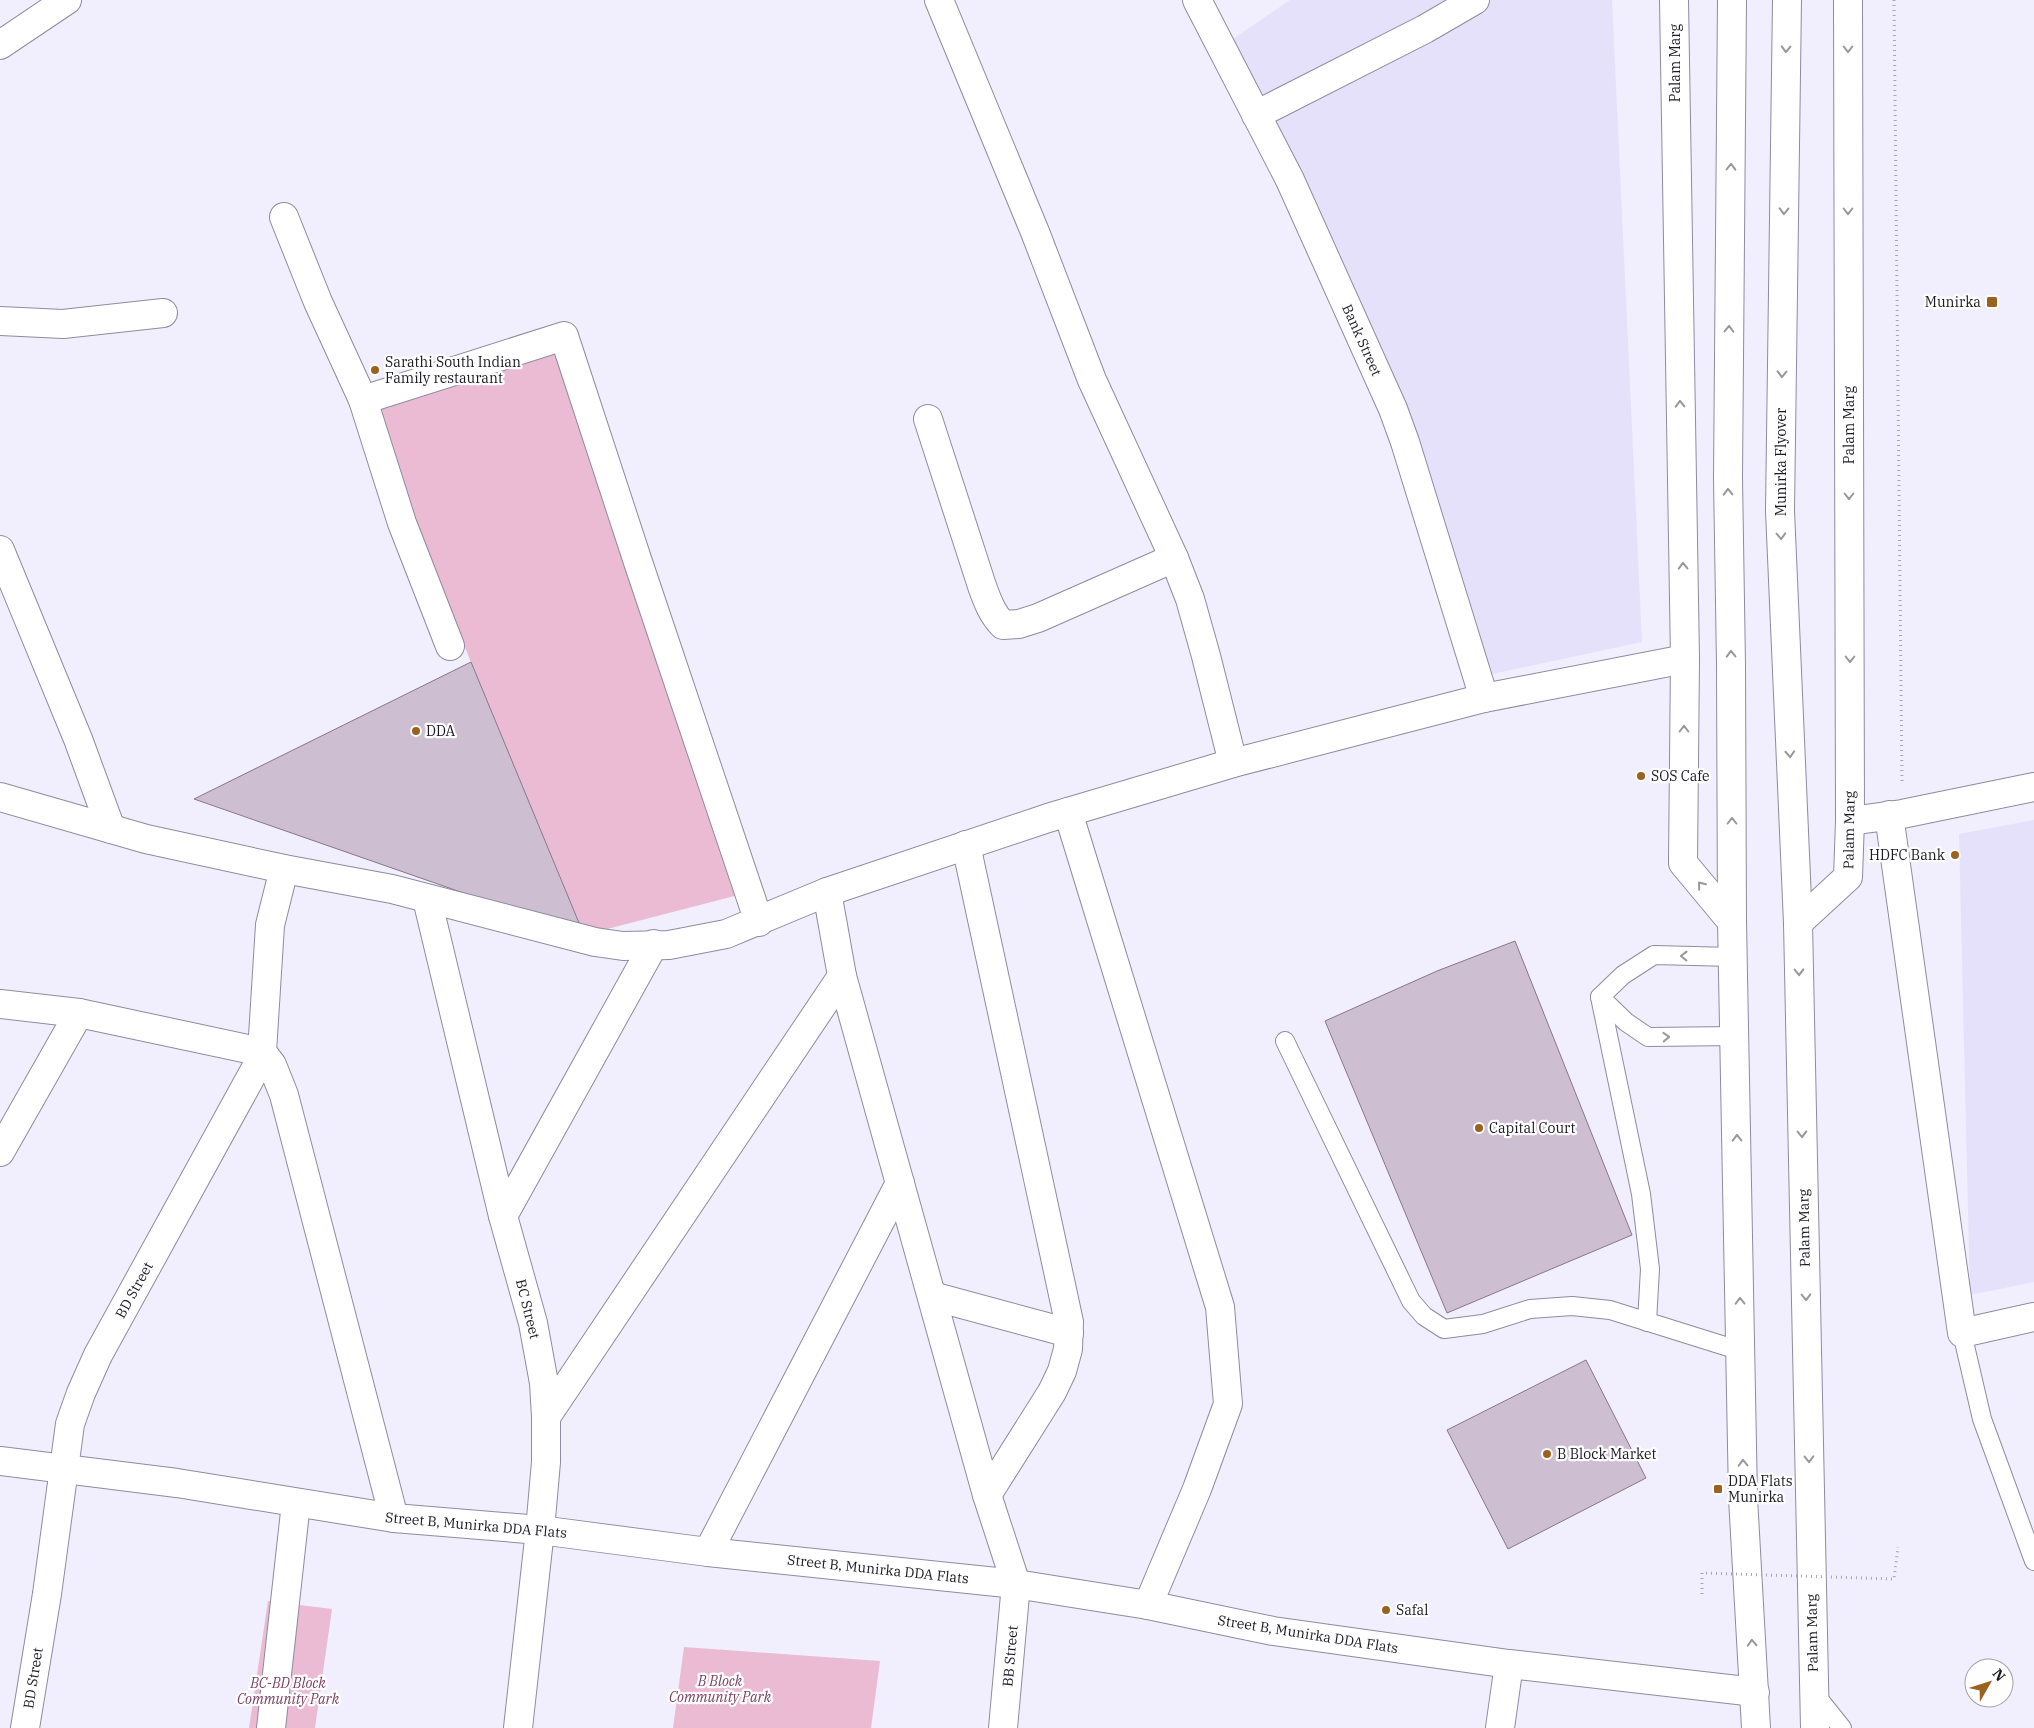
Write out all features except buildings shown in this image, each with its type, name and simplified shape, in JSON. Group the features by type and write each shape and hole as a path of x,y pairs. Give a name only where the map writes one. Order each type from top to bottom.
{"street":[{"path":"0,45 67,0"},
{"path":"939,0 1035,232 1092,380 1174,558 1190,599 1233,763"},
{"name":"Bank Street","path":"1197,0 1290,180 1393,409 1406,442 1484,698"},
{"path":"1256,115 1426,29 1476,0"},
{"name":"Palam Marg","path":"1674,0 1685,659 1683,863 1732,922"},
{"path":"1732,0 1728,468 1732,703 1732,922 1743,1498 1756,1728"},
{"name":"Munirka Flyover","path":"1787,0 1780,510 1798,923"},
{"name":"Palam Marg","path":"1815,1728 1798,923 1848,877 1850,821 1848,0"},
{"path":"284,216 318,302 363,400 402,523 450,646"},
{"path":"0,321 63,324 163,313"},
{"path":"363,400 564,336 759,922"},
{"path":"928,419 982,586 997,619 1003,625 1019,624 1038,618 1174,558"},
{"path":"0,550 78,739 111,829"},
{"path":"0,797 146,839 284,869 392,889 595,942 624,946 669,945 726,934 759,922 827,892 1068,812 1233,763 1484,698 1685,659"},
{"path":"1850,821 1895,815 2034,787"},
{"path":"1068,812 1220,1307 1228,1404 1197,1489 1148,1605"},
{"path":"1895,815 1962,1333 2034,1317"},
{"path":"966,846 1069,1322 1066,1356 1052,1392 987,1495"},
{"name":"BD Street","path":"25,1728 47,1594 70,1424 98,1355 247,1086 262,1052 270,925 284,869"},
{"path":"827,892 842,976 987,1495 1016,1584"},
{"name":"BC Street","path":"427,899 503,1216 533,1323 544,1383 546,1462 518,1728"},
{"path":"503,1216 654,944"},
{"path":"546,1417 842,976"},
{"path":"0,1004 79,1013 262,1052 272,1065 284,1095 394,1518"},
{"path":"0,1152 79,1013"},
{"path":"708,1552 900,1183"},
{"path":"932,1296 1069,1333"},
{"name":"Street B, Munirka DDA Flats","path":"0,1461 176,1482 394,1518 540,1530 708,1552 1016,1584 1148,1605 1273,1631 1508,1664 1754,1692"},
{"path":"271,1728 296,1503"},
{"name":"BB Street","path":"1003,1728 1016,1584"},
{"path":"1500,1728 1508,1664"}],"lane":[{"path":"1600,997 1623,975 1654,955 1733,957"},
{"path":"1600,997 1626,1022 1648,1037 1735,1036"},
{"path":"1600,997 1641,1194 1650,1269 1647,1322"},
{"path":"1285,1041 1411,1301 1424,1316 1444,1329 1483,1324 1530,1308 1572,1306 1610,1310 1741,1351"},
{"path":"1962,1333 1982,1419 2034,1561"},
{"path":"1813,1692 1842,1728"}],"path":[{"path":"1894,0 1895,815"},
{"path":"1702,1594 1702,1573 1894,1579 1898,1547"}],"shaded area":[{"path":"1290,0 1612,0 1642,642 1469,679 1418,475 1214,52"},
{"path":"2034,820 2034,1282 1970,1295 1959,834"}],"green space":[{"path":"564,336 746,893 584,935 363,401"},
{"name":"BC-BD Block Community Park","path":"268,1601 332,1609 315,1728 249,1728"},
{"name":"B Block Community Park","path":"684,1647 880,1661 871,1728 673,1728"}],"place":[{"name":"Munirka","path":"1992,302"},
{"name":"Sarathi South Indian Family restaurant","path":"375,370"},
{"name":"DDA","path":"416,731"},
{"name":"SOS Cafe","path":"1641,776"},
{"name":"HDFC Bank","path":"1955,855"},
{"name":"Capital Court","path":"1479,1128"},
{"name":"B Block Market","path":"1547,1454"},
{"name":"DDA Flats Munirka","path":"1718,1489"},
{"name":"Safal","path":"1386,1610"}]}
